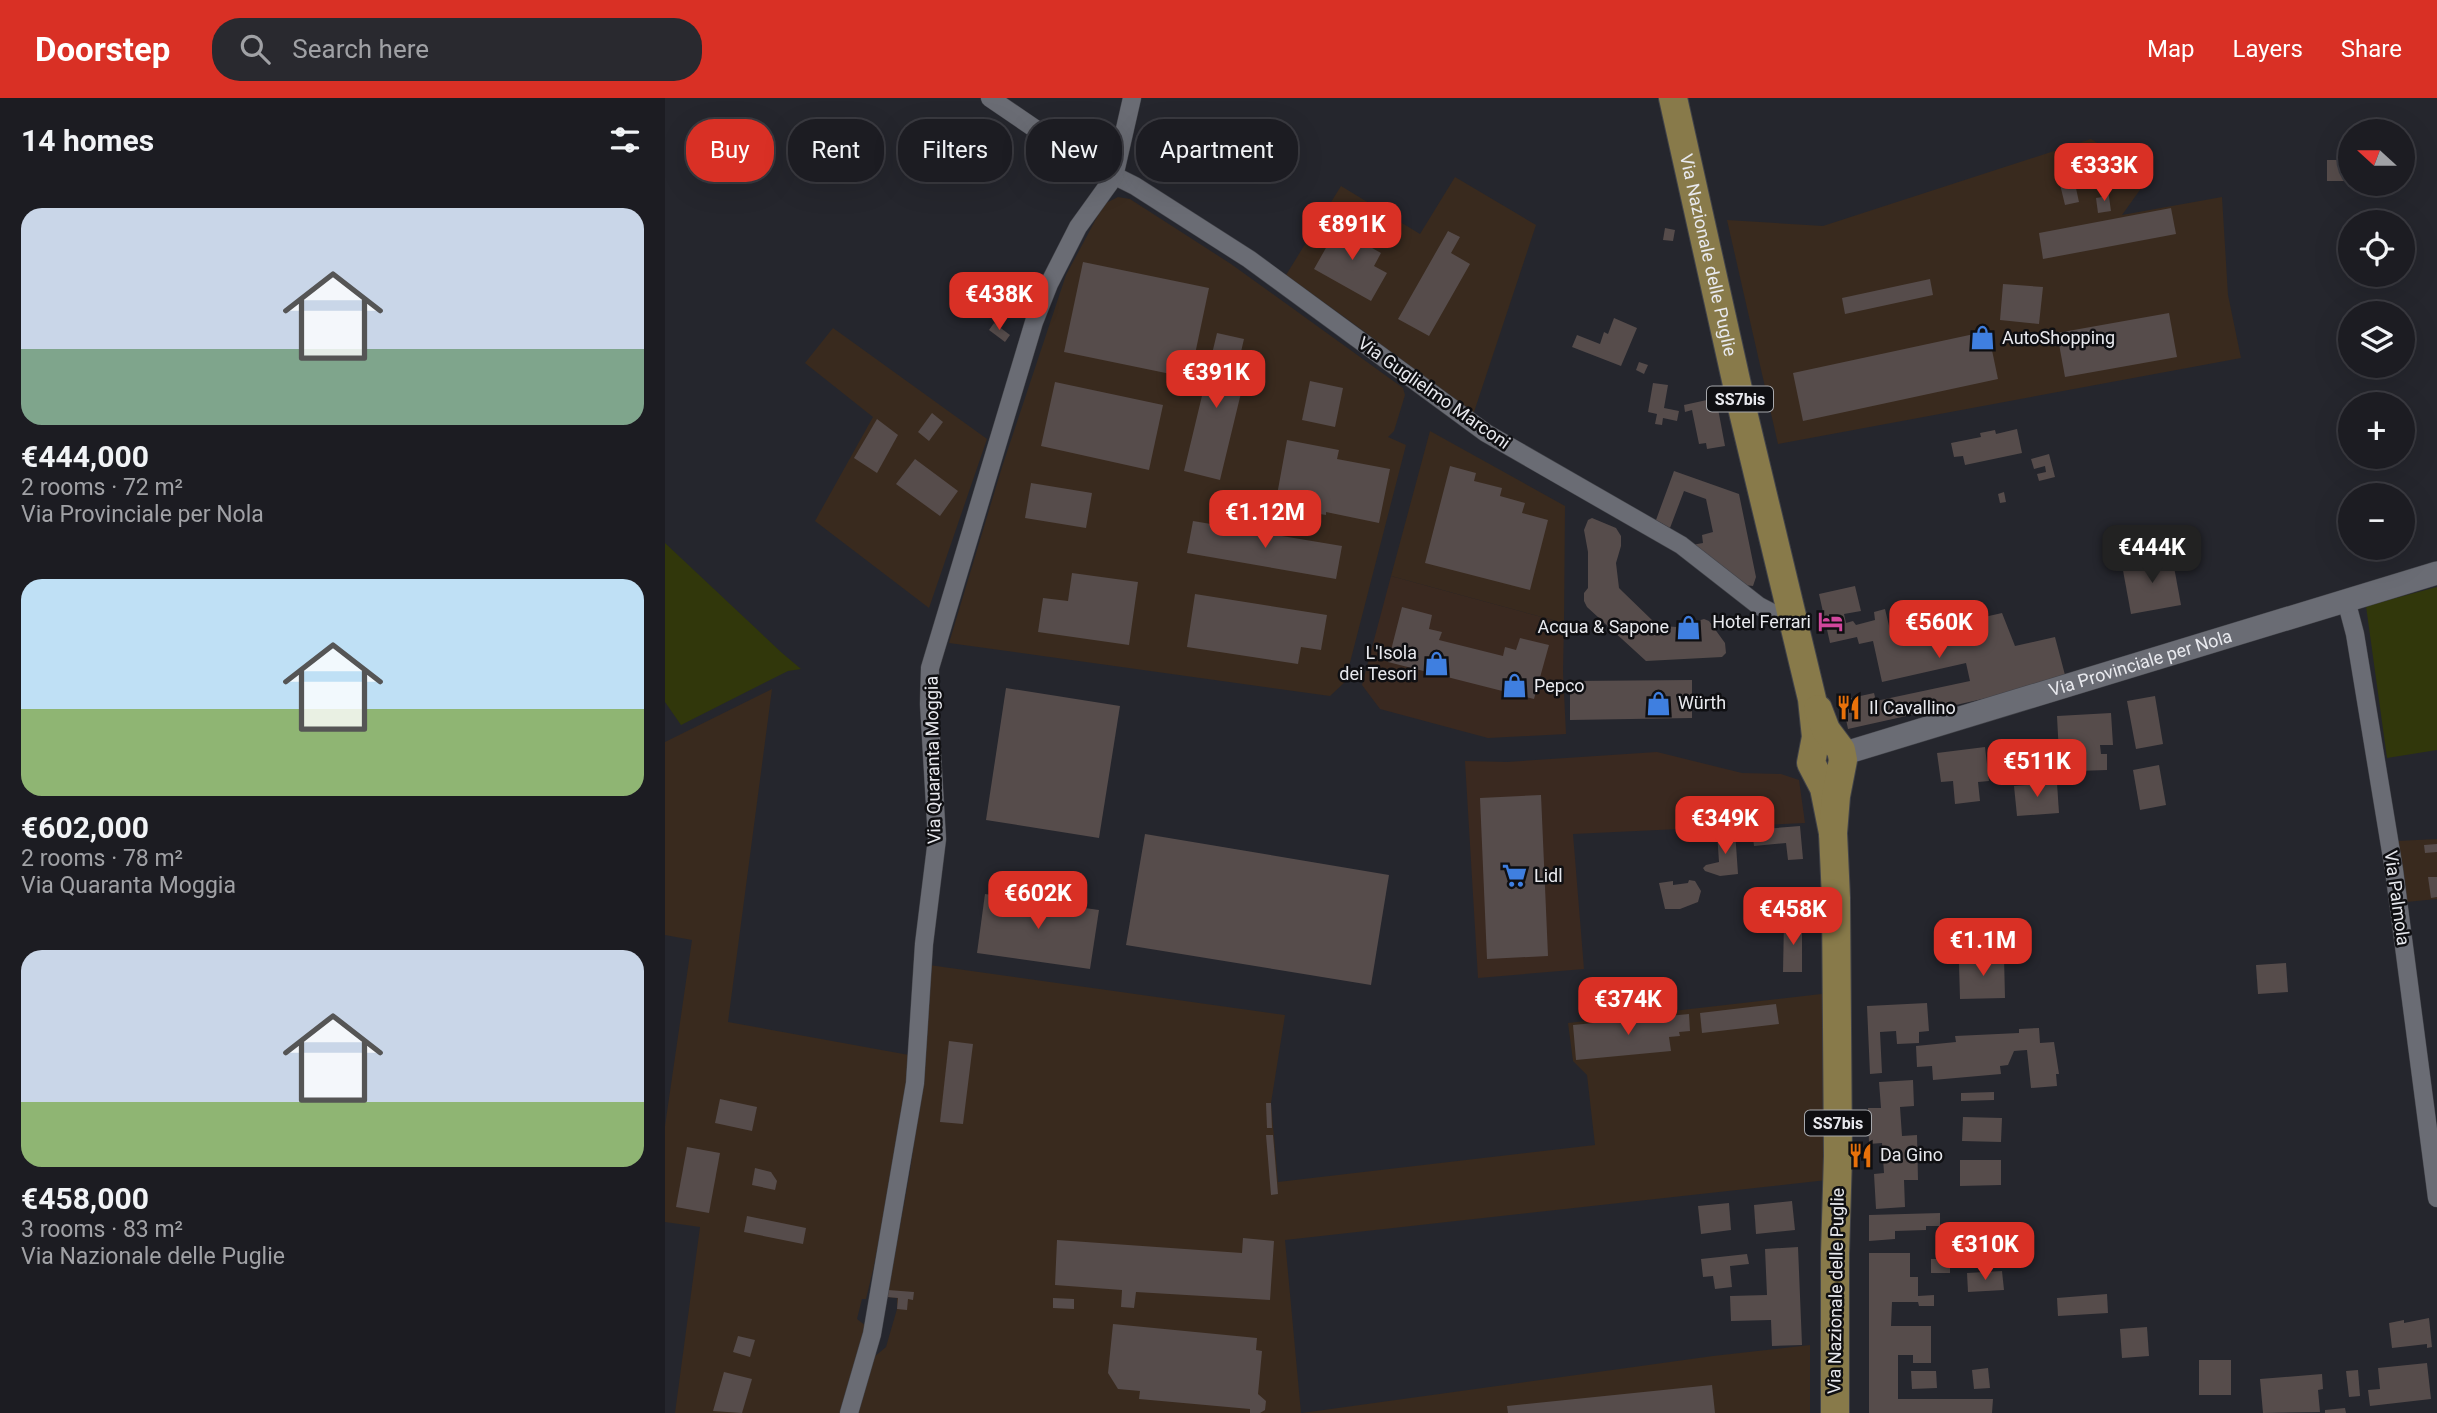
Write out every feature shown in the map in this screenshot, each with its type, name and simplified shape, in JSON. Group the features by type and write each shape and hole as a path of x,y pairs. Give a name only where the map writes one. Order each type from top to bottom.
{"main road":[{"name":"Via Nazionale delle Puglie","path":"1673,98 1744,416 1812,699 1816,737 1830,758 1824,788 1833,833 1836,898 1838,1142 1835,1413"}],"street":[{"name":"Via Guglielmo Marconi","path":"990,98 1026,123"},
{"path":"1122,142 1132,98"},
{"name":"Via Guglielmo Marconi","path":"1122,180 1135,186 1249,259 1486,433 1681,545 1759,606 1794,624"},
{"name":"Via Quaranta Moggia","path":"849,1413 872,1334 915,1083 924,944 937,839 929,704 930,668 1034,321 1049,284 1078,227 1110,182"},
{"name":"Via Provinciale per Nola","path":"1830,758 2437,573"},
{"name":"Via Palmola","path":"2346,600 2355,634 2394,870 2437,1198"}],"shaded area":[{"path":"2091,139 2138,169 2144,178 2142,187 2122,215 2222,197 2228,295 2241,358 1778,444 1727,220 1823,226"},
{"path":"1455,177 1536,225 1472,418 1365,332 1286,275 1341,186 1420,234"},
{"path":"1118,197 1130,199 1231,264 1403,388 1405,395 1394,431 1388,437 1406,445 1345,682 1330,696 949,643 1002,467 1066,275 1104,204"},
{"path":"833,328 987,439 929,608 815,521 873,417 805,363"},
{"path":"1430,431 1565,506 1564,623 1391,576"},
{"path":"1391,576 1564,623 1566,734 1488,738 1380,709 1362,685"},
{"path":"772,689 728,1022 909,1055 906,1105 873,1270 866,1299 862,1299 857,1319 866,1326 841,1413 675,1413 700,1227 665,1222 665,1126 692,940 665,935 665,742"},
{"path":"1657,752 1742,773 1781,774 1799,780 1805,823 1573,834 1584,969 1478,978 1465,761 1507,762"},
{"path":"2437,839 2437,899 2406,902 2397,841"},
{"path":"929,965 1285,1015 1271,1103 1278,1182 1595,1145 1587,1075 1573,1061 1568,1023 1830,993 1827,1180 1285,1240 1301,1413 856,1413 874,1357 886,1347 897,1309 897,1298 887,1297 923,1081"},
{"path":"1810,1345 1810,1413 1302,1413 1713,1356"}],"green space":[{"path":"665,543 801,669 788,671 681,725 665,702"},
{"path":"2437,587 2437,750 2387,758 2366,606"}],"building":[{"path":"2069,149 2070,154 2084,150 2088,166 2072,170 2079,202 2065,205 2057,172 2062,170 2057,152"},
{"path":"2110,156 2112,169 2116,168 2119,178 2106,180 2102,158"},
{"path":"2327,160 2338,160 2338,181 2327,181"},
{"path":"2108,190 2111,211 2098,213 2096,198 2102,197 2101,191"},
{"path":"2171,208 2176,234 2043,259 2039,233"},
{"path":"1347,220 1371,234 1365,244 1381,253 1374,266 1387,273 1371,301 1314,269 1331,239 1334,242"},
{"path":"1665,228 1675,230 1673,241 1663,240"},
{"path":"1448,231 1460,237 1451,253 1470,264 1429,336 1398,319"},
{"path":"1083,262 1209,288 1190,378 1064,352"},
{"path":"1930,279 1933,295 1845,314 1842,298"},
{"path":"2003,284 2043,287 2039,324 2000,320"},
{"path":"2169,313 2177,357 2065,377 2057,333"},
{"path":"1614,318 1637,328 1621,366 1572,347 1577,335 1600,344 1604,332 1608,334"},
{"path":"994,323 1010,335 1005,342 989,330"},
{"path":"1988,331 1998,379 1803,421 1793,373"},
{"path":"1217,333 1244,339 1232,390 1241,393 1220,480 1184,471"},
{"path":"1639,362 1648,365 1644,374 1636,370"},
{"path":"1310,381 1343,388 1335,427 1302,420"},
{"path":"1055,382 1163,405 1149,470 1041,446"},
{"path":"1653,383 1668,385 1664,408 1679,411 1677,421 1663,418 1662,425 1655,424 1657,414 1648,412"},
{"path":"1716,398 1725,446 1707,449 1706,443 1699,444 1692,410 1685,412 1684,405"},
{"path":"932,413 943,422 929,441 918,432"},
{"path":"877,419 898,435 877,473 854,458"},
{"path":"2017,429 2022,453 1965,465 1963,456 1954,457 1951,443 1981,437 1980,433 1995,430 1996,434"},
{"path":"1287,440 1339,450 1337,459 1390,469 1379,523 1326,512 1326,515 1290,509 1292,498 1277,495"},
{"path":"2049,454 2055,477 2039,481 2037,474 2046,472 2045,466 2034,469 2031,459"},
{"path":"915,459 958,491 940,516 896,484"},
{"path":"1450,466 1476,473 1474,481 1502,488 1500,496 1525,503 1522,513 1548,520 1530,590 1425,563"},
{"path":"1674,471 1739,494 1756,577 1753,586 1744,585 1692,545 1703,543 1702,535 1713,532 1706,499 1684,491 1670,528 1656,520"},
{"path":"1031,483 1092,493 1086,528 1025,518"},
{"path":"2004,492 2006,502 2000,503 1998,494"},
{"path":"1592,518 1616,528 1621,536 1616,563 1619,588 1653,621 1662,626 1677,627 1704,619 1709,621 1725,643 1726,653 1722,657 1646,661 1587,607 1584,593 1588,588 1588,552 1584,530 1588,520"},
{"path":"1193,521 1342,546 1336,579 1187,553"},
{"path":"2172,556 2181,605 2131,614 2122,565"},
{"path":"1072,573 1138,582 1129,645 1038,632 1043,598 1068,601"},
{"path":"1855,586 1861,611 1844,614 1846,623 1853,621 1856,625 1875,620 1874,612 1885,609 1892,638 2002,613 2015,646 2055,637 2065,675 2005,694 1848,729 1842,700 1874,693 1876,701 1970,681 1966,663 1882,682 1873,641 1859,644 1857,637 1830,643 1819,594"},
{"path":"1195,594 1327,615 1321,650 1301,647 1298,664 1187,647"},
{"path":"1402,607 1432,615 1429,629 1442,632 1439,640 1503,656 1505,647 1516,650 1520,638 1549,645 1534,699 1388,662"},
{"path":"1692,680 1692,718 1570,720 1570,681"},
{"path":"1006,688 1120,706 1099,838 986,820"},
{"path":"2155,696 2163,744 2136,749 2127,701"},
{"path":"2111,713 2113,745 2100,745 2101,754 2107,754 2107,770 2077,771 2076,753 2059,754 2057,716"},
{"path":"1985,747 1989,781 1978,782 1980,801 1955,804 1953,781 1941,782 1937,753"},
{"path":"2159,765 2166,805 2140,810 2133,770"},
{"path":"2057,783 2059,813 2017,816 2014,786"},
{"path":"1541,795 1548,956 1487,959 1480,798"},
{"path":"1800,826 1803,859 1788,860 1786,843 1754,846 1752,830"},
{"path":"1735,831 1738,874 1720,876 1705,871 1703,868 1706,865 1719,862 1717,832"},
{"path":"1145,834 1389,875 1371,985 1126,945"},
{"path":"2437,844 2437,852 2425,853 2424,845"},
{"path":"2428,877 2437,877 2437,897 2431,898"},
{"path":"1689,880 1695,881 1701,891 1698,902 1680,909 1665,909 1659,883 1673,881 1673,885 1688,883"},
{"path":"985,894 1099,910 1090,969 977,953"},
{"path":"1784,921 1802,922 1802,972 1783,972"},
{"path":"1973,956 2004,956 2005,998 1960,999 1959,964 1973,964"},
{"path":"2286,963 2288,992 2258,994 2256,965"},
{"path":"1927,1003 1929,1031 1919,1032 1919,1043 1897,1044 1896,1031 1880,1032 1882,1073 1870,1074 1867,1006"},
{"path":"1776,1004 1779,1024 1702,1033 1700,1013"},
{"path":"1689,1014 1690,1031 1669,1037 1671,1051 1576,1060 1573,1025"},
{"path":"2039,1028 2040,1043 2054,1042 2059,1074 2056,1074 2057,1086 2031,1088 2027,1050 2014,1051 2008,1065 2000,1066 2001,1074 1933,1080 1932,1066 1917,1067 1916,1046 1956,1042 1955,1036 2019,1033 2019,1029"},
{"path":"949,1041 973,1044 963,1124 940,1122"},
{"path":"1913,1080 1914,1106 1900,1107 1902,1136 1917,1135 1918,1180 1904,1180 1905,1207 1876,1209 1874,1174 1884,1173 1882,1143 1869,1144 1868,1108 1881,1108 1879,1082"},
{"path":"1994,1092 1994,1100 1961,1101 1961,1093"},
{"path":"720,1099 757,1107 752,1131 715,1123"},
{"path":"1266,1103 1271,1103 1272,1128 1267,1128"},
{"path":"1963,1117 2002,1118 2001,1142 1962,1141"},
{"path":"1266,1135 1273,1135 1278,1194 1271,1195"},
{"path":"687,1147 720,1153 709,1213 676,1207"},
{"path":"1960,1160 2001,1160 2001,1185 1960,1186"},
{"path":"755,1168 771,1172 777,1181 775,1190 752,1185"},
{"path":"1792,1201 1795,1230 1756,1234 1754,1205"},
{"path":"1729,1203 1731,1230 1701,1234 1698,1206"},
{"path":"1940,1213 1940,1226 1926,1226 1926,1230 1895,1231 1895,1239 1869,1241 1869,1215"},
{"path":"747,1216 806,1228 803,1244 744,1232"},
{"path":"1243,1238 1274,1241 1270,1300 1136,1292 1134,1308 1121,1307 1122,1290 1055,1285 1057,1240 1242,1253"},
{"path":"1798,1247 1802,1345 1772,1346 1771,1320 1731,1321 1730,1296 1767,1295 1765,1249"},
{"path":"1869,1253 1910,1253 1910,1277 1918,1277 1918,1296 1934,1295 1934,1306 1919,1306 1918,1302 1892,1302 1891,1326 1931,1326 1931,1363 1913,1363 1913,1355 1898,1355 1898,1399 1993,1399 1992,1413 1869,1413"},
{"path":"1747,1254 1749,1264 1730,1266 1732,1287 1715,1289 1713,1276 1703,1277 1701,1259"},
{"path":"1931,1259 1950,1259 1950,1273 1931,1273"},
{"path":"2002,1271 2004,1290 1968,1292 1967,1273"},
{"path":"888,1290 914,1292 913,1300 908,1299 907,1310 897,1309 898,1298 887,1297"},
{"path":"2107,1294 2108,1313 2058,1316 2057,1298"},
{"path":"1053,1298 1074,1299 1074,1309 1053,1308"},
{"path":"2429,1318 2432,1347 2427,1348 2427,1344 2392,1348 2389,1323"},
{"path":"1113,1324 1257,1338 1256,1350 1262,1351 1258,1394 1266,1401 1265,1410 1250,1413 1250,1409 1139,1399 1140,1391 1118,1389 1108,1373"},
{"path":"2147,1327 2149,1356 2122,1358 2120,1329"},
{"path":"738,1336 755,1340 750,1357 733,1352"},
{"path":"2199,1360 2231,1360 2231,1395 2199,1395"},
{"path":"2427,1363 2431,1399 2370,1406 2368,1390 2380,1389 2378,1368"},
{"path":"1988,1368 1990,1388 1974,1389 1972,1370"},
{"path":"2358,1370 2360,1396 2349,1397 2346,1371"},
{"path":"1911,1371 1936,1371 1937,1388 1912,1389"},
{"path":"724,1372 752,1379 742,1413 713,1411"},
{"path":"2322,1374 2323,1389 2318,1390 2320,1412 2263,1413 2260,1379"},
{"path":"1712,1385 1715,1413 1508,1413 1507,1406"},
{"path":"2345,1408 2346,1413 2325,1413 2325,1410"}],"place":[{"name":"AutoShopping","path":"1982,338"},
{"name":"Hotel Ferrari","path":"1831,622"},
{"name":"Acqua & Sapone","path":"1689,627"},
{"name":"L'Isola dei Tesori","path":"1437,663"},
{"name":"Pepco","path":"1514,686"},
{"name":"Würth","path":"1658,703"},
{"name":"Il Cavallino","path":"1849,708"},
{"name":"Lidl","path":"1514,876"},
{"name":"Da Gino","path":"1860,1155"}]}
